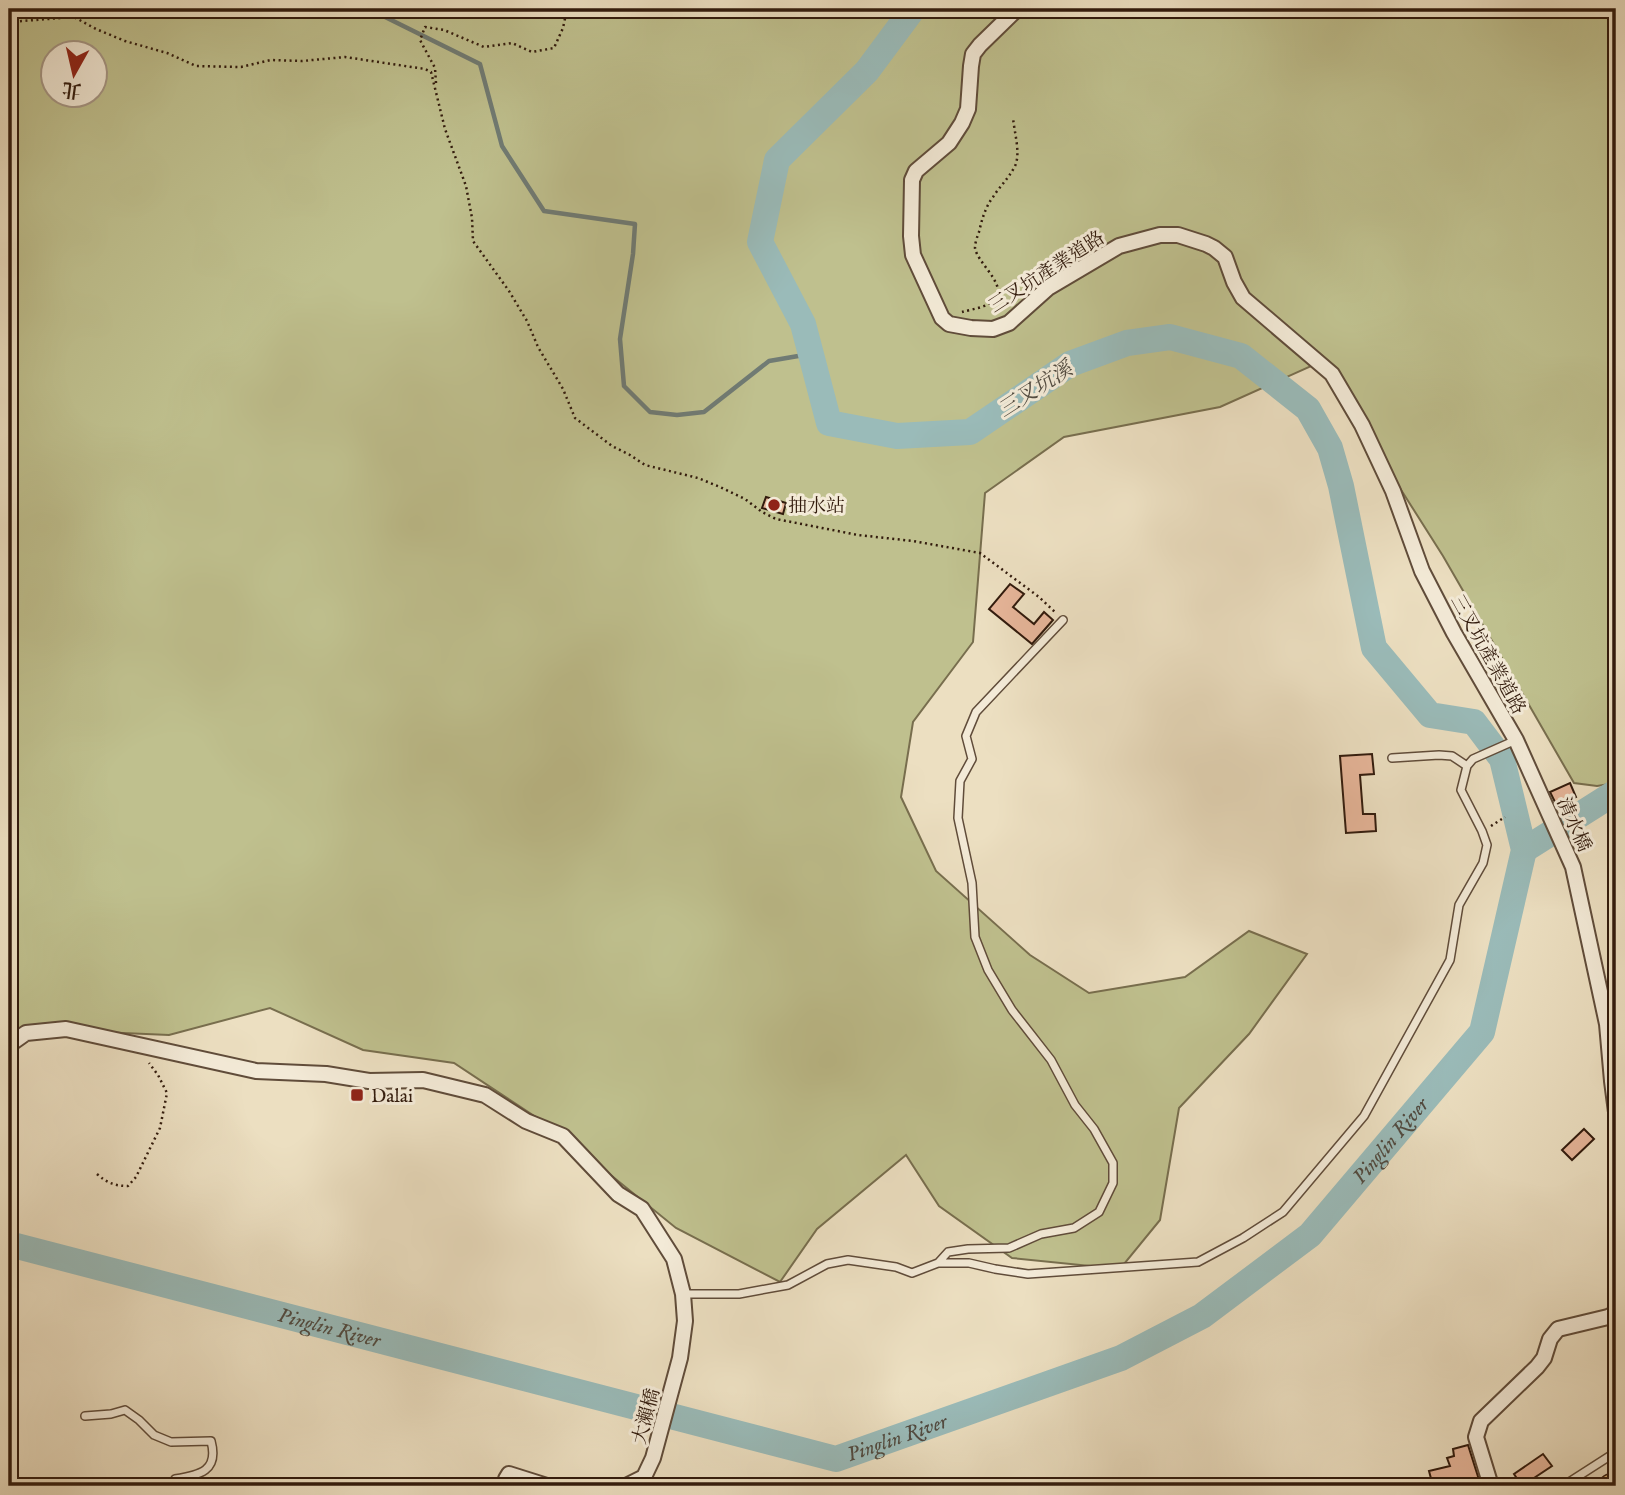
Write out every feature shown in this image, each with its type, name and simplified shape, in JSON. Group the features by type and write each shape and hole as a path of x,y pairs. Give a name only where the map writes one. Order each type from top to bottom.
{"street":[{"path":"942,318 913,255 912,180 916,171 949,144 968,109 974,54 1017,9"},
{"name":"三叉坑產業道路","path":"942,318 949,324 971,328 993,329 1009,323 1048,288 1119,246 1141,239 1178,235 1214,248 1224,257 1243,298 1332,374 1362,425 1393,491 1422,571 1454,633 1516,740 1541,796"},
{"name":"清水橋","path":"1541,796 1573,867 1607,1024 1616,1112"},
{"name":"大瀨橋","path":"9,1045 26,1033 66,1029 256,1071 326,1074 369,1081 423,1080 485,1095 526,1121 563,1136 618,1194 642,1209 674,1259 683,1294 685,1321 680,1358 653,1458 644,1477 626,1486"},
{"path":"1491,1486 1476,1437 1481,1421 1537,1367 1544,1357 1550,1339 1558,1329 1616,1313"},
{"path":"508,1486 506,1479 509,1474 547,1486"}],"lane":[{"path":"938,1264 948,1252 1009,1248 1041,1234 1074,1228 1099,1212 1113,1184 1114,1163 1094,1129 1075,1105 1051,1060 1012,1010 988,970 975,937 972,883 957,818 960,781 972,759 966,736 976,712 1063,621"},
{"path":"683,1294 739,1294 788,1285 827,1264 848,1260 895,1267 912,1273 938,1264 969,1263 1028,1274 1198,1262 1243,1238 1283,1212 1364,1116 1450,960 1459,905 1483,863 1487,845 1461,790 1467,766 1473,759 1516,740"},
{"path":"1392,758 1452,756 1467,766"},
{"path":"85,1416 125,1410 154,1435 171,1443 211,1441 215,1455 210,1466 195,1476 175,1479 172,1486"},
{"path":"1563,1486 1616,1452"}],"path":[{"path":"436,91 435,68 420,40 425,27 444,30 484,47 512,43 531,52 554,48 563,28 567,9"},
{"path":"9,22 74,17 125,41 167,53 196,66 241,67 271,60 302,61 345,57 431,72 445,129 470,202 473,241 527,321 538,347 563,389 575,418 612,446 645,465 720,486 776,519 858,535 980,553 1039,597 1063,621"},
{"path":"942,318 996,299 998,293 994,277 975,247 984,212 1016,165 1013,117"},
{"path":"1482,831 1506,817"},
{"path":"97,1174 115,1186 128,1186 136,1177 160,1128 167,1093 158,1075 134,1043"}],"green space":[{"path":"9,9 1616,9 1616,783 1597,786 1574,783 1443,556 1320,362 1220,407 1064,437 985,493 973,642 913,722 901,797 936,871 1030,955 1089,993 1185,977 1249,931 1307,954 1249,1034 1179,1108 1160,1220 1120,1269 1012,1258 939,1206 906,1155 817,1229 780,1282 676,1228 554,1129 454,1063 363,1050 270,1008 169,1035 77,1031 9,1032"}],"building":[{"name":"抽水站","path":"766,497 786,503 783,514 762,508"},
{"path":"1010,584 1024,594 1013,607 1034,624 1044,612 1053,620 1032,644 989,609"},
{"path":"1372,754 1374,774 1360,775 1363,814 1375,814 1376,831 1346,833 1340,756"},
{"path":"1570,783 1576,797 1557,806 1550,792"},
{"path":"1584,1129 1594,1139 1572,1160 1562,1150"},
{"path":"1468,1445 1481,1486 1433,1486 1429,1471 1450,1466 1447,1458 1454,1456 1453,1449"},
{"path":"1543,1454 1552,1466 1522,1486 1514,1474"}],"waterway":[{"path":"369,9 480,64 502,146 544,211 635,224 620,339 624,386 650,412 677,415 704,412 769,361 810,354"},
{"name":"Pinglin River","path":"9,1244 836,1459 1121,1358 1202,1316 1310,1235 1482,1032 1524,850 1502,759 1474,722 1430,715 1374,648 1341,486 1330,448 1308,409 1241,356 1170,337 1127,343 1070,364 970,432 897,436 829,423 803,324 760,242 777,160 867,71 913,9"},
{"path":"1524,850 1616,792"}],"place":[{"name":"抽水站","path":"774,505"},
{"name":"Dalai","path":"357,1095"}],"water label":[{"name":"三叉坑溪","path":"1035,389"}]}
